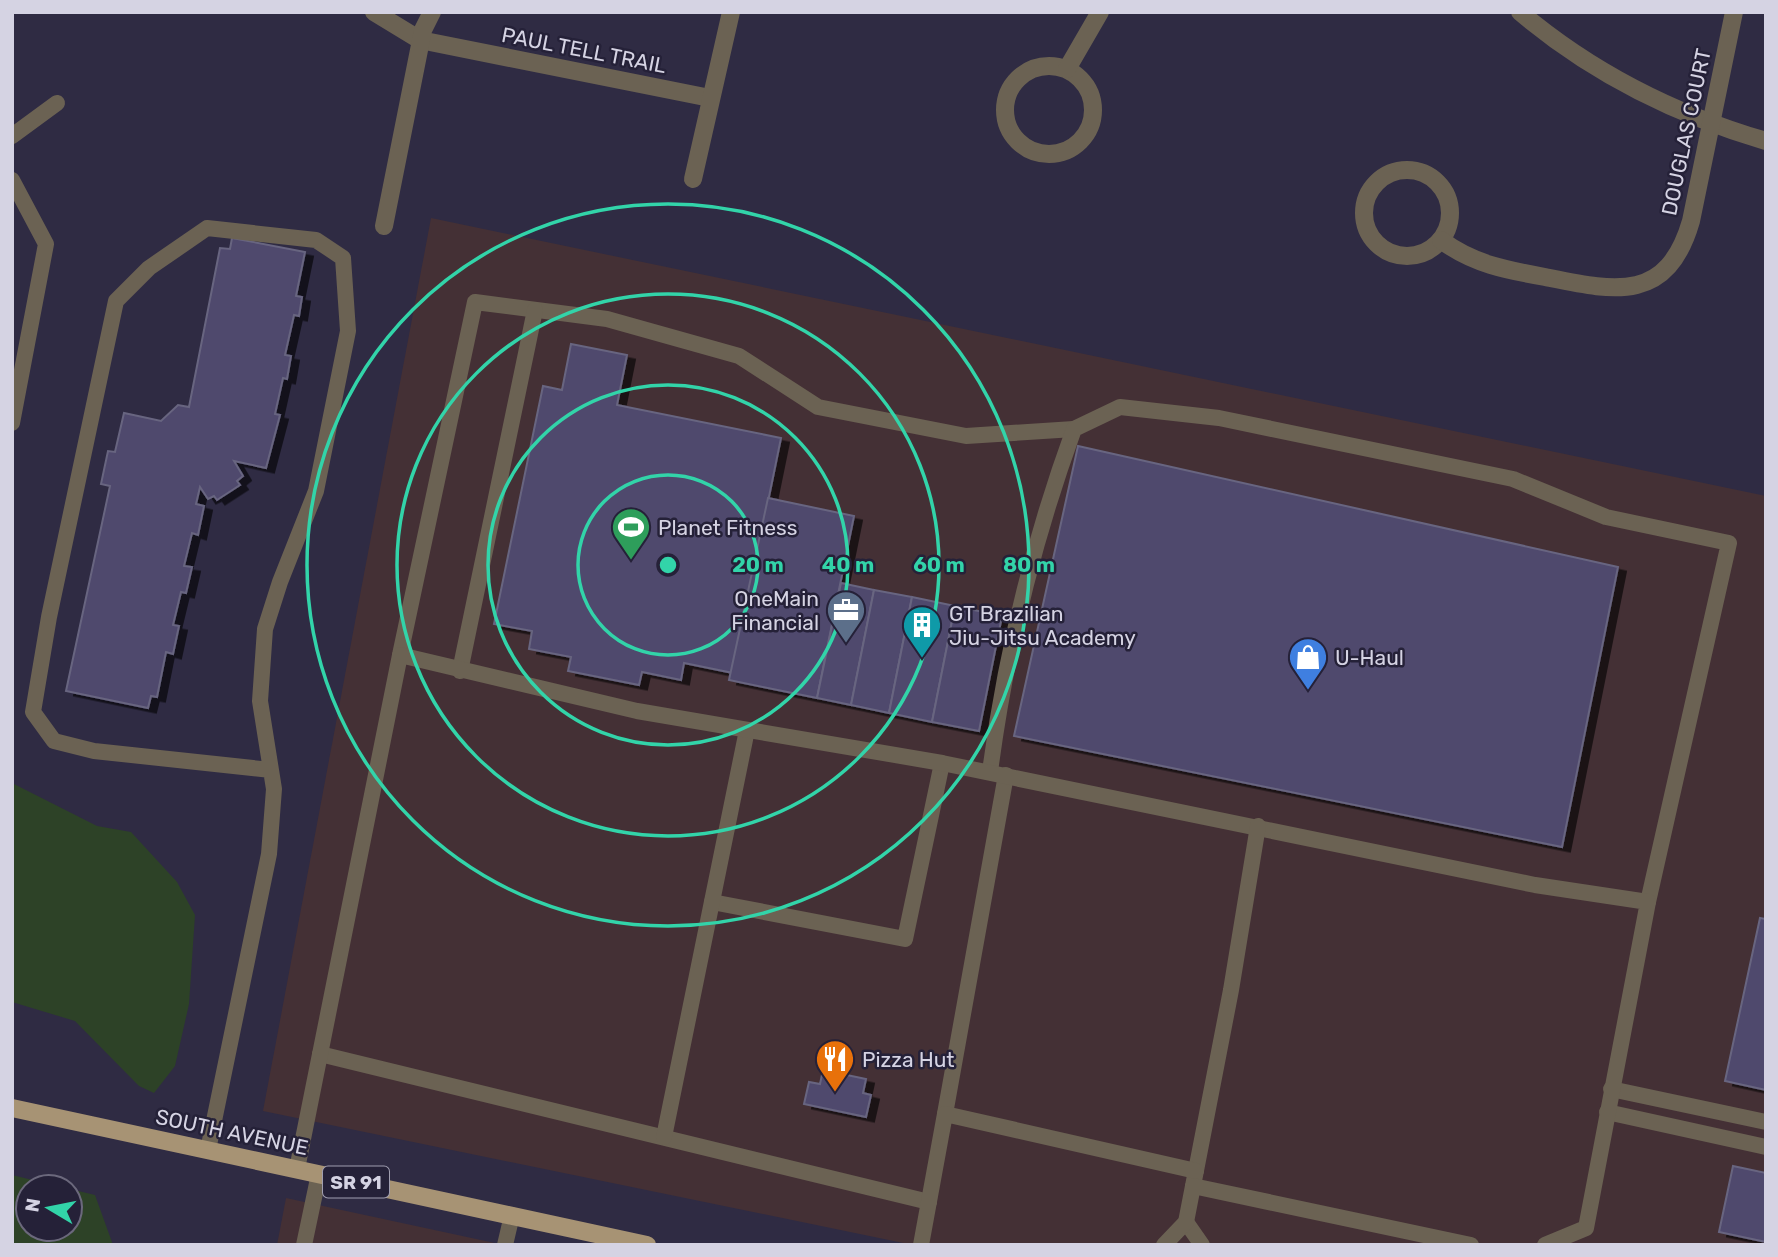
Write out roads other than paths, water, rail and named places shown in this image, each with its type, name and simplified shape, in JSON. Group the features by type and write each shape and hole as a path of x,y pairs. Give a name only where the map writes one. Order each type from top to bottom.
{"main road":[{"name":"SOUTH AVENUE","path":"12,1108 647,1245"}],"street":[{"name":"PAUL TELL TRAIL","path":"374,12 420,40 710,98"},
{"path":"384,226 420,40 432,12"},
{"path":"693,179 731,12"},
{"path":"1067,69 1100,12"},
{"path":"1520,12 1589,64 1651,97 1712,123 1766,141"},
{"name":"DOUGLAS COURT","path":"1441,240 1473,261 1604,289 1645,282 1666,269 1686,237 1734,12"},
{"path":"1039,67 1067,69 1078,76 1092,99 1090,126 1073,147 1048,155 1022,146 1006,122 1007,94 1015,82 1039,67"},
{"path":"1406,169 1419,171 1440,184 1446,194 1450,218 1441,240 1418,254 1405,256 1380,246 1371,236 1364,211 1374,186 1383,176 1406,169"}],"lane":[{"path":"12,136 57,103"},
{"path":"12,180 46,244 12,423"},
{"path":"208,1150 269,854 274,789 260,701 265,629 279,582 316,491 348,331 343,258 316,240 207,228 149,268 116,301 49,617 33,712 54,741 94,751 271,771"},
{"path":"297,1169 400,656 475,302 607,319 739,356 818,407 966,436 1074,429 1121,407 1219,418 1501,476 1606,517 1729,543 1648,902 1586,1228 1545,1245"},
{"path":"460,671 534,310"},
{"path":"921,1245 945,1114 998,774 997,719 1043,513 1074,429"},
{"path":"400,656 637,711 942,763 1535,885 1648,902"},
{"path":"664,1137 747,730"},
{"path":"712,902 905,939 942,763"},
{"path":"1164,1245 1186,1222 1231,990 1258,826"},
{"path":"320,1054 929,1202"},
{"path":"1611,1089 1766,1122"},
{"path":"1607,1112 1766,1147"},
{"path":"945,1114 1194,1179 1471,1245"},
{"path":"304,1245 319,1174"},
{"path":"505,1245 512,1215"},
{"path":"1186,1222 1202,1245"}],"place":[{"name":"Planet Fitness","path":"631,561"},
{"name":"OneMain Financial","path":"846,644"},
{"name":"GT Brazilian Jiu-Jitsu Academy","path":"922,659"},
{"name":"U-Haul","path":"1308,691"},
{"name":"Pizza Hut","path":"835,1093"}]}
